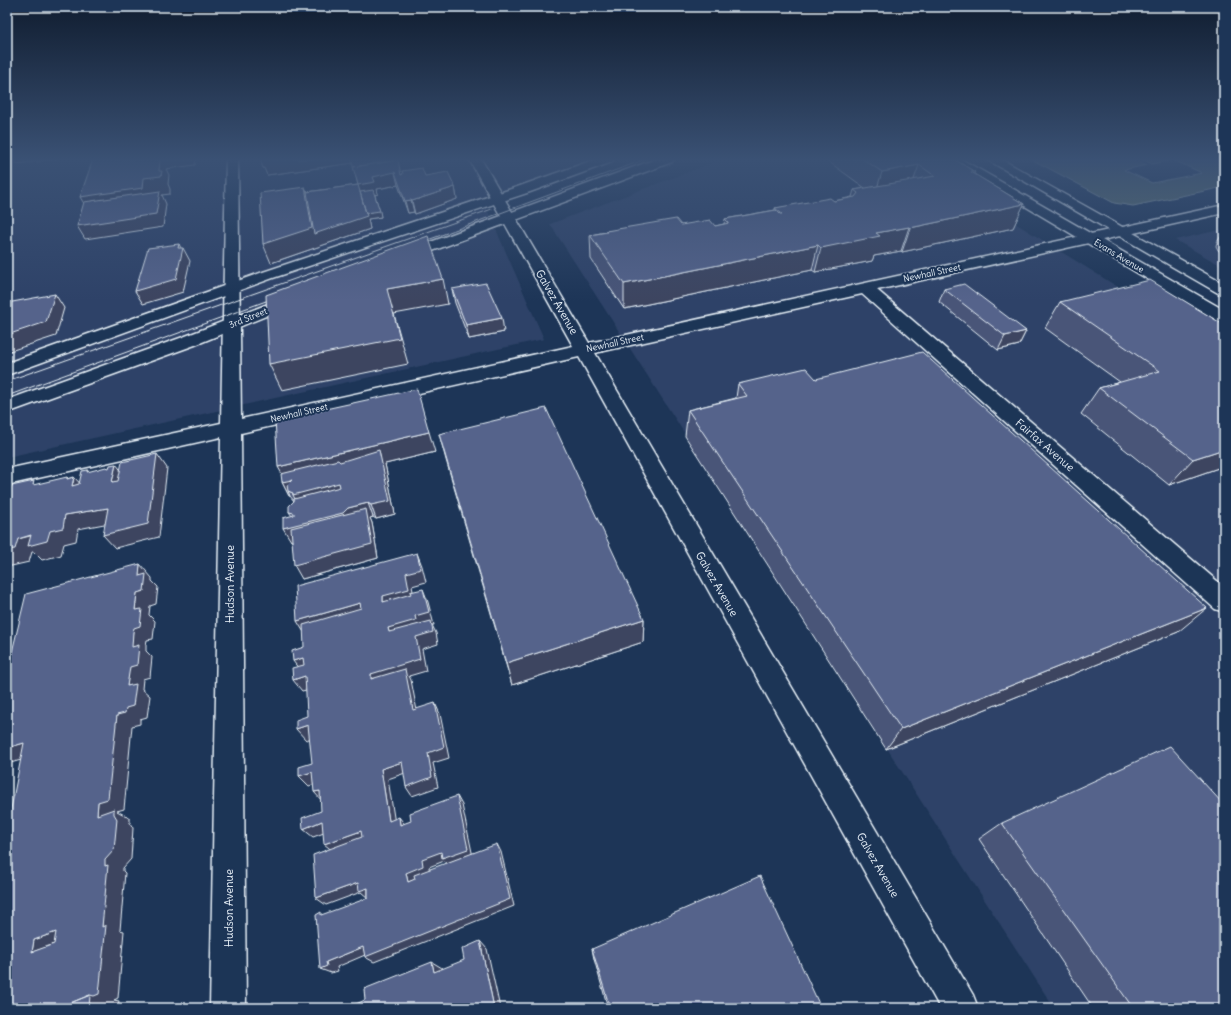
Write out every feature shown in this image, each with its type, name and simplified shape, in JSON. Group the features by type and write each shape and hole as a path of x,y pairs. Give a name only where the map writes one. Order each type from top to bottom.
{"street":[{"name":"Hudson Avenue","path":"228,1008 232,206"},
{"path":"7,369 231,288 471,206"},
{"name":"Galvez Avenue","path":"501,206 960,1008"},
{"path":"392,262 537,206"},
{"name":"Evans Avenue","path":"1035,206 1224,317"},
{"name":"Evans Avenue","path":"1077,206 1224,290"},
{"name":"Newhall Street","path":"7,477 1224,208"},
{"name":"Fairfax Avenue","path":"865,288 1224,602"},
{"name":"3rd Street","path":"7,407 306,295"}],"shaded area":[{"path":"7,206 486,206 544,339 7,457"},
{"path":"597,206 988,206 1224,353 1224,1008 1054,1008 550,224"},
{"path":"1224,229 1224,267 1175,240"}],"building":[{"path":"83,206 157,206 156,214 77,226"},
{"path":"261,206 308,206 312,228 263,244"},
{"path":"309,206 364,206 367,216 314,234"},
{"path":"364,206 378,206 380,211 366,213"},
{"path":"784,206 1013,206 910,228 876,233 880,236 821,248 818,245 624,284 590,235 676,219 681,225 710,220 715,226 729,223 725,219 776,210 782,214 775,208"},
{"path":"428,236 443,279 387,289 400,338 269,364 266,295"},
{"path":"179,244 178,248 183,248 176,279 135,291 148,248"},
{"path":"1150,280 1224,325 1224,449 1193,459 1099,388 1160,371 1060,302"},
{"path":"486,283 502,318 466,325 452,289"},
{"path":"964,284 1026,331 1005,336 944,289"},
{"path":"55,294 46,322 7,335 7,303"},
{"path":"922,352 1207,608 901,729 688,410 747,396 738,384 806,368 816,379"},
{"path":"417,389 429,432 278,467 275,420"},
{"path":"546,408 644,619 506,663 439,434"},
{"path":"379,450 390,501 371,505 368,503 348,508 343,513 283,528 283,518 294,515 294,513 289,512 289,506 294,499 340,487 339,483 293,495 293,493 288,491 287,485 292,480 282,482 281,474 338,460 340,462"},
{"path":"157,454 148,524 103,535 108,508 65,515 63,528 50,531 47,541 28,546 31,535 18,539 15,549 7,550 7,487 34,481 33,485 67,477 67,479 74,477 72,486 79,484 82,471 88,470 87,472 106,467 109,468 110,465 116,464 112,482 118,481 122,462"},
{"path":"366,509 372,544 294,565 291,528"},
{"path":"417,553 421,569 406,573 409,589 383,596 383,602 423,589 429,612 415,616 416,620 388,628 389,632 431,621 433,632 416,637 420,659 371,674 371,679 405,669 413,710 435,703 444,747 428,753 432,777 406,787 402,762 381,769 389,821 399,817 400,825 411,821 410,813 457,796 468,849 442,858 441,852 422,859 423,866 406,873 408,882 415,879 414,875 497,844 510,899 365,957 363,947 326,962 327,966 320,969 316,915 321,912 321,915 368,898 368,888 359,891 358,883 316,898 313,855 362,837 361,831 324,844 322,821 303,829 302,818 321,811 320,791 314,792 312,772 299,776 299,767 312,763 308,725 296,729 296,720 307,716 306,694 305,676 293,680 292,668 304,665 303,658 293,661 292,651 304,647 303,625 361,608 360,603 297,621 295,586"},
{"path":"140,564 139,576 146,574 144,591 137,593 135,610 142,609 140,626 134,628 133,632 132,647 139,645 137,665 130,667 127,686 136,684 133,706 126,708 125,713 117,715 108,799 98,802 97,815 114,809 114,814 117,819 114,850 105,860 105,866 108,865 102,927 106,925 99,994 94,996 90,995 58,1008 7,1008 7,829 24,743 7,748 7,673 26,594","holes":["56,932 54,944 32,952 34,940"]},
{"path":"1170,746 1224,805 1224,1008 1133,1008 1002,823"},
{"path":"760,876 821,1008 610,1008 592,949"},
{"path":"480,941 494,1008 347,1008 365,1000 364,989 432,962 434,972 464,960 462,949"},
{"path":"90,995 89,1008 58,1008"}],"tram line":[{"path":"417,244 518,206"},
{"path":"7,381 492,209"},
{"path":"7,396 277,297"}]}
